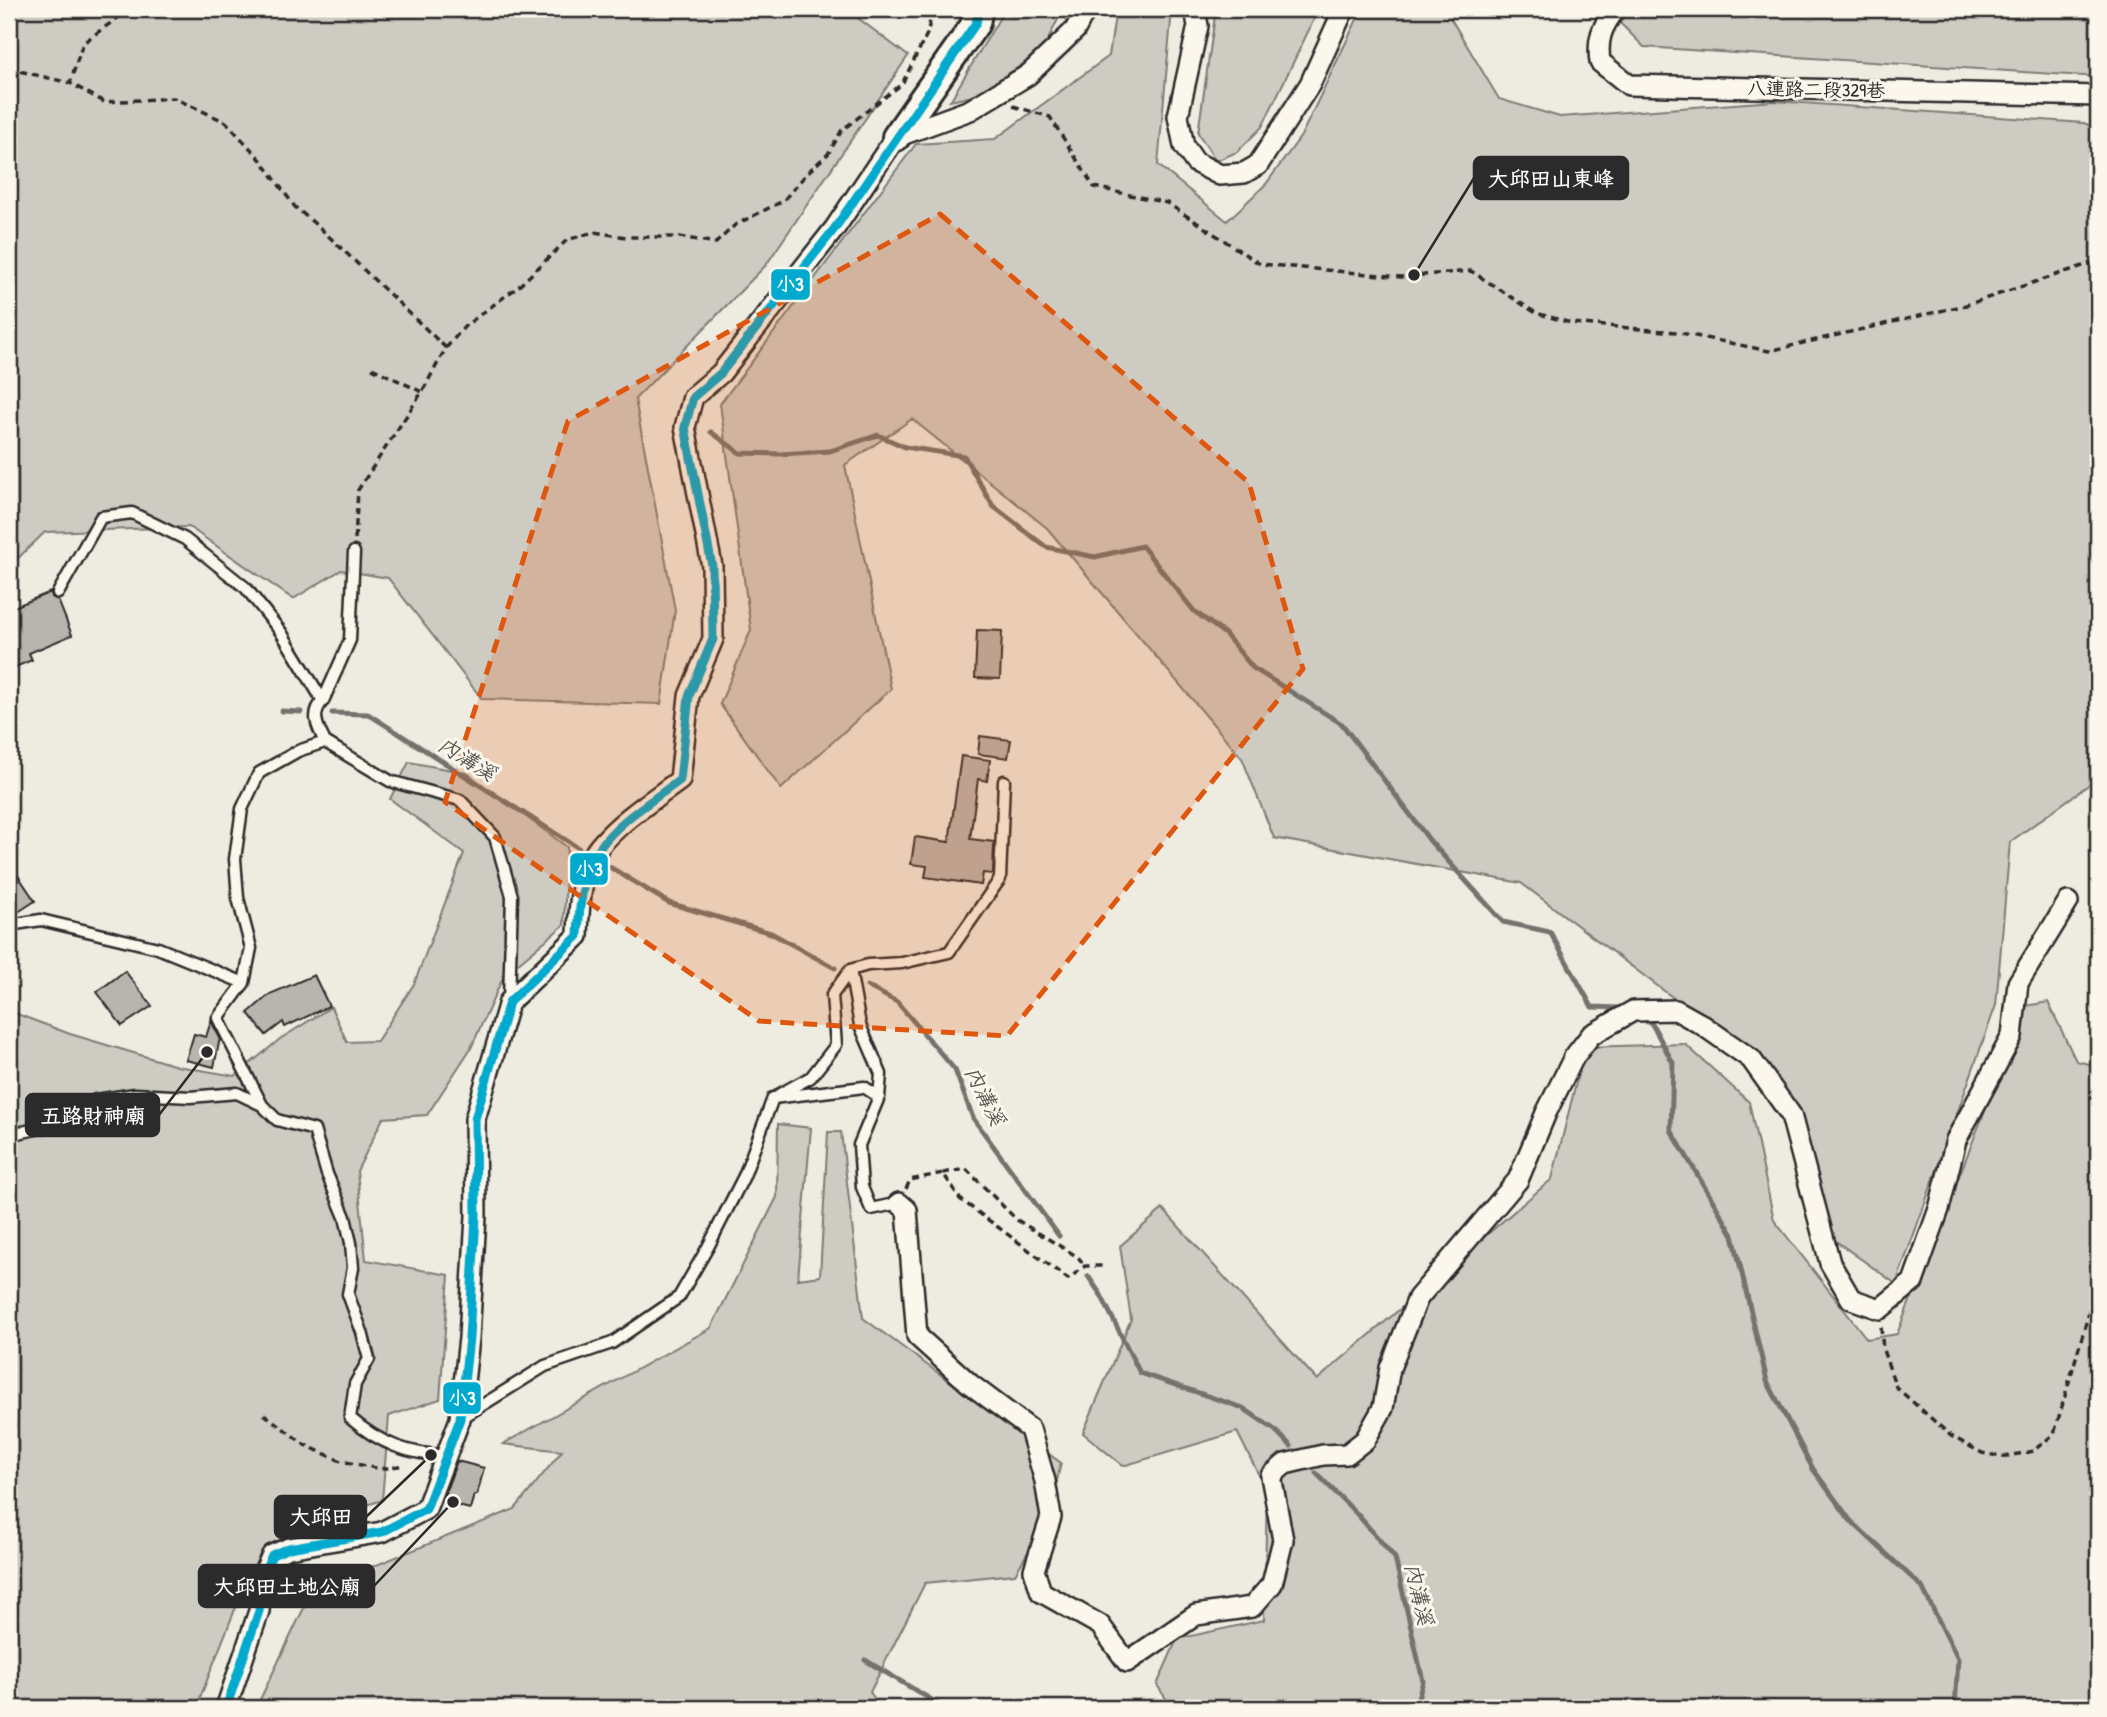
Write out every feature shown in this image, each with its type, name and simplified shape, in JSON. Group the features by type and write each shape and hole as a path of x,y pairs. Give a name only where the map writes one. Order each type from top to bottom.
{"street":[{"path":"226,1708 259,1611 262,1577 272,1555 289,1548 382,1532 426,1509 447,1456 460,1419 469,1338 476,1216 475,1119 509,1002 578,936 580,900 586,875 598,848 635,813 680,780 690,696 713,639 712,566 685,426 693,397 721,373 827,239 976,23 979,9"},
{"path":"896,137 970,110 1028,75 1075,30 1086,9"},
{"path":"1195,9 1198,26 1178,116 1184,146 1195,162 1220,175 1244,173 1258,165 1310,84 1344,9"},
{"name":"八連路二段329巷","path":"1616,9 1609,17 1598,41 1600,62 1629,85 2098,96"},
{"path":"898,1203 907,1210 917,1336 970,1384 1030,1429 1045,1481 1051,1517 1034,1570 1041,1592 1100,1625 1127,1662 1196,1615 1252,1607 1272,1584 1283,1540 1271,1476 1285,1464 1323,1455 1347,1454 1365,1440 1383,1408 1390,1368 1418,1298 1518,1180 1546,1113 1574,1057 1591,1035 1633,1012 1676,1010 1751,1059 1791,1115 1830,1262 1852,1299 1880,1309 1913,1282 1939,1209 1956,1140 2012,1036 2018,983 2068,902"}],"lane":[{"path":"58,593 101,517 132,513 186,539 246,588 281,632 323,701"},
{"path":"354,552 351,640 323,701 318,706 315,722 325,742 390,781 460,800 495,837 512,896 509,1002"},
{"path":"325,742 298,751 259,773 242,809 235,859 238,898 251,948 244,983 218,1018 262,1105 277,1120 314,1130 327,1174 345,1217 353,1268 348,1294 369,1359 355,1384 350,1418 370,1435 411,1453 447,1456"},
{"path":"460,1419 545,1366 612,1343 679,1297 744,1176 773,1098 811,1077 836,1045 832,995 850,970 869,965 902,963 949,952 1000,878 1004,781"},
{"path":"9,925 41,920 158,948 244,983"},
{"path":"850,970 860,1025 881,1074 879,1097 859,1145 862,1187 871,1209 898,1203"},
{"path":"773,1098 864,1087 879,1097"},
{"path":"9,1135 45,1127 96,1100 135,1094 190,1097 237,1093 262,1105"}],"path":[{"path":"70,83 83,43 130,9"},
{"path":"354,552 358,490 422,392 446,348 466,326 519,286 567,240 594,232 626,237 680,237 716,243 735,225 783,201 828,154 842,130 902,84 927,34 933,9"},
{"path":"9,72 16,70 70,83 104,102 174,99 226,122 261,160 295,207 446,348"},
{"path":"988,99 1050,117 1094,187 1167,203 1260,264 1401,277 1471,271 1536,313 1571,323 1676,332 1769,351 1966,305 2089,264 2098,265"},
{"path":"372,368 422,392"},
{"path":"898,1203 910,1180 966,1169 1017,1220 1078,1257 1085,1266"},
{"path":"943,1173 960,1199 1068,1279 1085,1266 1103,1266"},
{"path":"1880,1309 1883,1350 1896,1387 1951,1436 1982,1453 2003,1457 2033,1451 2054,1434 2098,1286"},
{"path":"264,1414 305,1445 341,1461 381,1469 407,1464"}],"highlighted area":[{"path":"940,214 1249,483 1303,669 1007,1036 759,1021 445,802 568,421"}],"shaded area":[{"path":"9,9 846,9 908,56 766,265 635,399 675,610 661,704 482,699 388,578 341,570 293,599 189,527 45,532 9,567"},
{"path":"1005,9 1063,9 1042,52 973,96 950,101"},
{"path":"1116,9 1172,9 1158,165 1227,221 1266,184 1301,136 1362,9 1453,9 1451,19 1499,99 1560,117 1774,101 2084,123 2098,129 2098,778 2010,842 1996,1005 1896,1284 1833,1239 1769,1070 1521,883 1274,838 1242,758 1047,528 912,419 845,465 891,689 781,789 720,704 751,630 720,404 916,144 995,139 1109,56"},
{"path":"1216,9 1319,9 1262,127 1237,152 1216,161 1198,133"},
{"path":"1631,9 2098,9 2098,77 1644,47 1618,21"},
{"path":"409,762 467,773 567,847 564,925 504,975 471,1048 427,1115 383,1118 357,1171 366,1260 449,1275 440,1399 389,1416 382,1500 310,1525 264,1548 247,1579 196,1708 9,1708 9,1011 70,1034 177,1066 235,1076 280,1039 331,1007 347,1042 377,1041 414,984 464,853 390,799"},
{"path":"2048,1002 2076,1061 2098,1066 2098,1708 1172,1708 1157,1685 1177,1639 1264,1620 1267,1491 1237,1432 1123,1466 1083,1433 1131,1319 1120,1246 1163,1209 1317,1380 1552,1179 1585,1047 1685,1044 1749,1102 1774,1220 1867,1339 1897,1334 2026,1006"},
{"path":"778,1124 811,1128 798,1279 820,1276 828,1132 841,1132 863,1318 1061,1463 1049,1516 1015,1574 925,1583 870,1692 881,1708 256,1708 312,1591 515,1509 562,1451 503,1444 711,1328 777,1197"}],"building":[{"path":"51,592 52,597 58,600 72,635 29,653 32,660 13,668 9,657 9,609"},
{"path":"977,630 1002,631 1000,679 975,678"},
{"path":"980,736 1011,740 1008,758 978,754"},
{"path":"961,756 990,760 987,781 978,779 970,839 994,842 993,874 983,873 981,885 925,877 927,866 911,864 915,837 949,842"},
{"path":"9,862 35,901 9,918"},
{"path":"125,971 152,1006 122,1026 97,992"},
{"path":"314,975 329,1006 285,1027 283,1022 266,1035 248,1013 270,994"},
{"path":"211,1021 220,1038 214,1067 186,1060 194,1034 206,1037"},
{"path":"457,1461 484,1468 477,1495 474,1495 470,1509 447,1503 449,1497 444,1496"}],"waterway":[{"path":"711,432 740,453 830,451 878,435 905,447 964,456 993,506 1046,547 1095,557 1142,546 1194,611 1225,634 1253,668 1342,724 1430,841 1503,922 1550,932 1592,1007 1621,1008"},
{"name":"內溝溪","path":"282,711 301,712"},
{"name":"內溝溪","path":"332,713 368,714 580,849"},
{"name":"內溝溪","path":"608,866 669,903 771,933 835,968"},
{"name":"內溝溪","path":"867,986 897,1002 955,1070 973,1118 1059,1236"},
{"path":"1647,1022 1652,1024 1673,1063 1671,1130 1733,1235 1767,1381 1813,1469 1850,1520 1922,1587 1958,1659 1955,1708"},
{"name":"內溝溪","path":"1088,1276 1101,1295 1140,1373 1243,1408 1275,1430 1291,1446"},
{"name":"內溝溪","path":"1316,1473 1357,1514 1395,1558 1423,1681 1415,1708"},
{"path":"865,1660 945,1708"}],"transit line":[{"name":"小3","path":"226,1708 259,1611 262,1577 272,1555 289,1548 382,1532 426,1509 460,1419 469,1338 476,1216 475,1119 509,1002 578,936 585,880 593,859 604,842 635,813 680,780 689,696 713,639 712,566 685,427 693,397 721,373 835,228 976,23 979,9"}],"place":[{"name":"大邱田山東峰","path":"1414,275"},
{"name":"五路財神廟","path":"207,1052"},
{"name":"大邱田","path":"431,1455"},
{"name":"大邱田土地公廟","path":"453,1502"}]}
